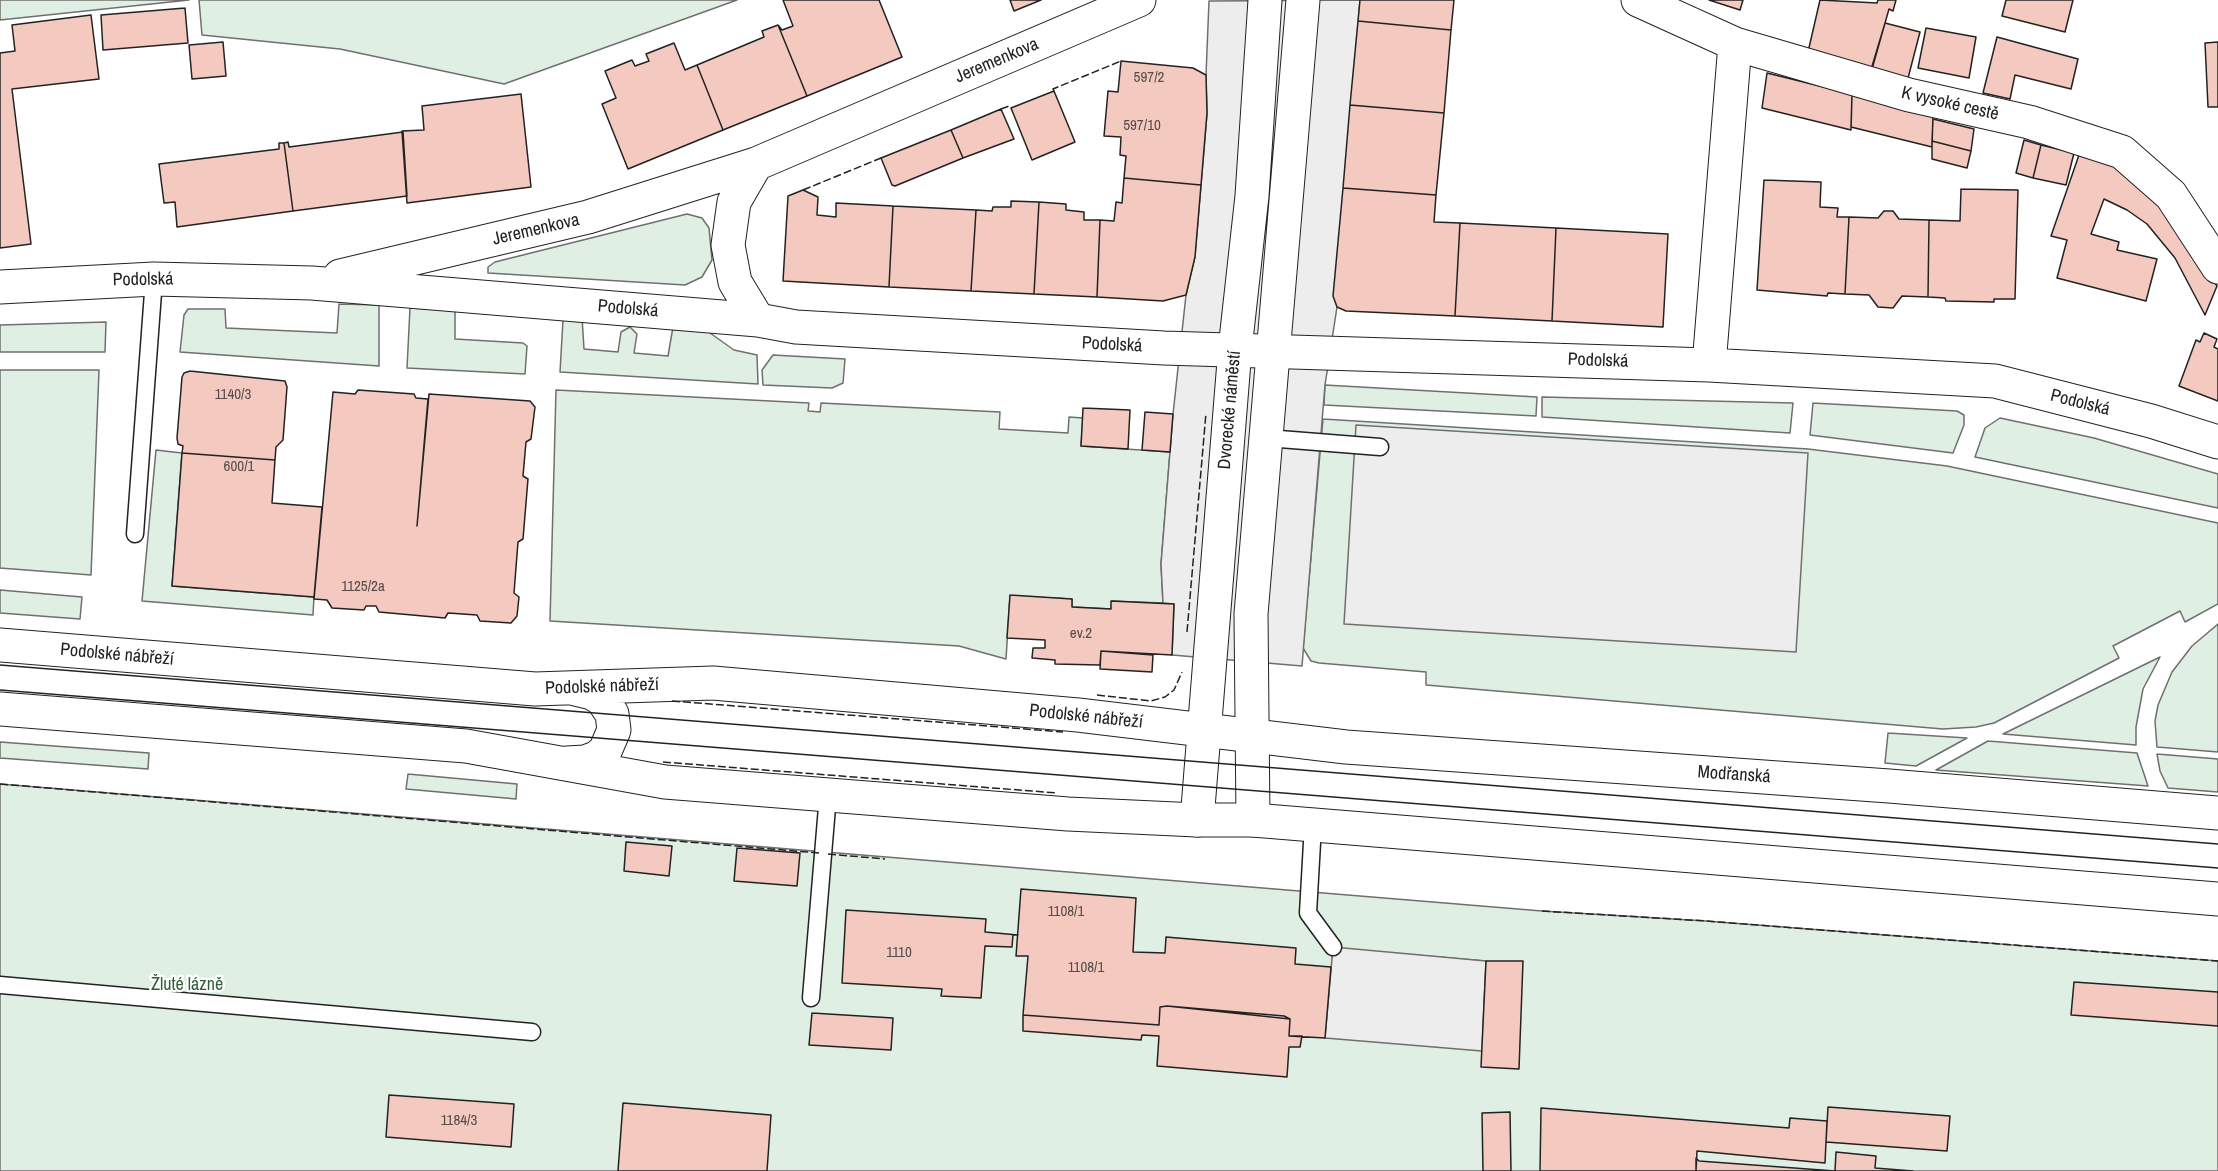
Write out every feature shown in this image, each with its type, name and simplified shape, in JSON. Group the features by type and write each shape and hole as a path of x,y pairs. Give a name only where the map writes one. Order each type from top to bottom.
{"street":[{"name":"Jeremenkova","path":"312,283 588,217 756,164 1139,0"},
{"name":"Dvorecké náměstí","path":"1197,820 1234,349 1252,196 1265,0"},
{"path":"1252,820 1251,614 1303,0"},
{"name":"K vysoké cestě","path":"1638,0 1735,44 1909,95 2029,122 2122,152 2171,195 2218,267"},
{"path":"1709,365 1735,44"},
{"path":"756,164 734,202 728,245 735,282 758,320"},
{"name":"Podolská","path":"0,287 154,279 312,283 758,320 808,327 1152,347 1709,365 1995,381 2151,421 2218,442"},
{"name":"Podolské nábřeží","path":"0,645 535,688 713,683 1078,715 1251,737"},
{"path":"562,764 585,762 596,758 605,751 614,730 612,714 602,699 592,693 568,687"},
{"path":"0,709 466,746 665,782 1068,814 1252,820 2218,899"},
{"name":"Modřanská","path":"1251,737 1347,747 1878,785 2218,813"}],"lane":[{"path":"135,534 154,279"},
{"path":"1267,438 1380,447"},
{"path":"811,998 828,795"},
{"path":"1313,825 1308,913 1333,947"},
{"path":"0,985 532,1032"}],"green space":[{"path":"0,0 189,0 0,20"},
{"path":"199,0 737,0 504,84 340,49 202,35"},
{"path":"687,214 702,218 709,228 712,260 702,277 685,285 488,273 488,267 495,262"},
{"path":"339,304 379,305 379,366 180,352 184,315 188,309 225,309 226,328 337,333"},
{"path":"410,308 455,312 455,339 523,343 527,346 525,374 407,368"},
{"path":"582,317 584,349 618,352 621,332 630,327 637,334 634,353 668,356 673,327 703,328 734,350 757,355 758,384 560,372 563,320"},
{"path":"106,322 105,352 0,352 0,325"},
{"path":"773,355 845,359 843,383 832,388 763,385 762,370"},
{"path":"0,370 99,370 91,575 0,568"},
{"path":"1325,385 1537,397 1536,416 1324,405"},
{"path":"556,390 809,403 808,411 820,412 821,403 1000,412 999,429 1068,433 1069,417 1083,418 1081,446 1170,452 1161,564 1163,603 1112,601 1111,609 1072,607 1072,599 1010,596 1006,659 959,646 550,621"},
{"path":"1542,397 1793,403 1790,433 1542,417"},
{"path":"1813,403 1957,411 1964,415 1964,425 1953,453 1810,435"},
{"path":"2000,418 2094,438 2218,474 2218,508 1975,457 1985,428"},
{"path":"1323,419 1808,449 1947,466 2218,523 2218,604 2185,622 2180,611 2113,646 2119,658 1994,723 1976,727 1943,729 1426,685 1426,672 1319,663 1311,661 1303,648"},
{"path":"156,450 182,453 172,586 314,597 313,615 142,601"},
{"path":"0,590 82,597 80,619 0,613"},
{"path":"2218,624 2218,752 2157,747 2155,721 2158,705 2172,672 2192,646"},
{"path":"2160,657 2143,689 2136,727 2136,745 2003,734"},
{"path":"1888,733 1967,738 1916,766 1885,763"},
{"path":"1988,741 2137,753 2148,786 1936,770"},
{"path":"0,742 149,753 148,769 0,758"},
{"path":"2157,754 2218,759 2218,792 2168,788 2160,771"},
{"path":"408,774 517,784 516,799 406,789"},
{"name":"Žluté lázně","path":"0,784 1542,911 1706,921 2218,961 2218,1171 0,1171","holes":["1333,948 1485,961 1326,1038"]}],"shaded area":[{"path":"1360,0 1337,307 1325,385 1302,666 1172,655 1174,604 1163,603 1161,564 1173,414 1186,295 1195,256 1207,114 1209,1"},
{"path":"1356,425 1808,453 1796,652 1344,624"},
{"path":"1333,947 1486,961 1482,1051 1325,1038"}],"building":[{"path":"783,0 879,0 902,57 807,96 778,25 782,30 793,26"},
{"path":"1010,0 1041,0 1014,11"},
{"path":"1360,0 1454,0 1451,30 1358,21"},
{"path":"1709,0 1743,0 1740,10"},
{"path":"1820,0 1877,3 1878,0 1896,0 1893,11 1889,9 1872,69 1808,52"},
{"path":"2006,0 2073,0 2065,32 2002,16"},
{"path":"185,8 188,43 103,50 101,15"},
{"path":"91,15 99,79 12,89 31,244 0,248 0,53 15,51 12,25"},
{"path":"1358,21 1451,30 1444,113 1350,105"},
{"path":"1885,23 1920,32 1907,82 1870,73"},
{"path":"778,25 807,96 723,130 697,65 764,37 762,31"},
{"path":"1926,28 1976,37 1969,78 1918,68"},
{"path":"1997,37 2078,59 2071,89 2015,75 2010,99 1983,93"},
{"path":"223,42 226,76 192,79 189,45"},
{"path":"2218,42 2218,107 2208,107 2205,43"},
{"path":"674,43 685,70 697,65 723,130 628,169 602,104 616,98 605,71 632,60 635,66 649,61 646,54"},
{"path":"1121,61 1193,68 1206,75 1207,113 1201,185 1124,178 1126,156 1120,155 1121,137 1104,136 1108,91 1118,92"},
{"path":"1767,73 1852,94 1851,130 1762,108"},
{"path":"1054,91 1075,142 1032,160 1011,108"},
{"path":"521,94 531,187 407,203 402,131 424,130 422,106"},
{"path":"1852,94 1933,115 1932,147 1851,127"},
{"path":"1350,105 1444,113 1436,195 1343,188"},
{"path":"1001,109 1014,139 963,158 951,130"},
{"path":"1933,119 1974,129 1971,151 1932,141"},
{"path":"951,130 963,158 895,186 892,185 881,158"},
{"path":"403,132 407,196 293,211 284,143 288,142 289,147"},
{"path":"2024,140 2041,145 2033,178 2016,173"},
{"path":"1932,141 1971,151 1967,168 1932,159"},
{"path":"279,143 284,143 293,211 177,227 175,202 164,203 159,164 279,149"},
{"path":"2041,145 2074,153 2066,185 2033,178"},
{"path":"2080,152 2115,163 2161,201 2217,286 2205,315 2175,258 2147,224 2127,210 2104,199 2091,234 2119,242 2117,250 2157,259 2146,301 2057,278 2067,240 2051,236"},
{"path":"1124,178 1201,185 1195,257 1186,295 1163,301 1097,297 1100,220 1114,221 1116,202 1122,203"},
{"path":"1764,180 1821,182 1820,207 1838,208 1837,217 1849,217 1845,294 1828,293 1827,296 1757,290"},
{"path":"1343,188 1436,195 1434,222 1460,223 1455,316 1346,311 1337,307 1333,296"},
{"path":"1961,189 2018,190 2015,299 1994,299 1994,302 1946,301 1945,298 1928,297 1929,220 1960,221"},
{"path":"803,190 818,197 817,215 836,217 836,203 893,206 889,287 783,281 788,196"},
{"path":"1011,201 1039,202 1034,294 971,291 976,210 992,211 993,207 1011,207"},
{"path":"1039,202 1066,204 1066,210 1084,212 1084,220 1100,220 1097,297 1034,294"},
{"path":"893,206 976,210 971,291 889,287"},
{"path":"1884,211 1893,211 1899,219 1929,220 1928,297 1902,296 1893,308 1878,307 1869,295 1845,294 1849,217 1878,218"},
{"path":"1460,223 1556,228 1552,321 1455,316"},
{"path":"1556,228 1668,234 1663,327 1552,321"},
{"path":"2204,333 2217,339 2214,347 2218,349 2218,401 2179,386 2196,340 2200,342"},
{"path":"190,371 285,381 287,387 283,440 276,447 275,460 182,453 183,446 178,444 177,438 182,377 184,373"},
{"path":"358,390 414,394 416,398 428,399 417,526 429,394 530,401 535,407 531,439 526,442 523,476 528,479 523,539 518,542 514,593 519,597 517,616 511,623 480,621 477,615 448,613 445,618 379,612 376,606 366,606 364,610 332,608 327,600 314,599 333,392 355,394"},
{"path":"1083,408 1130,410 1128,449 1081,446"},
{"path":"1145,412 1173,414 1170,452 1142,450"},
{"path":"182,453 275,460 272,503 322,507 314,597 172,586"},
{"path":"1010,595 1072,599 1072,607 1111,609 1111,601 1174,604 1172,655 1101,651 1100,665 1055,664 1055,660 1032,658 1033,648 1045,648 1045,640 1007,638"},
{"path":"1101,651 1153,655 1152,672 1100,669"},
{"path":"626,842 672,846 669,876 624,871"},
{"path":"737,848 800,853 797,886 734,881"},
{"path":"1021,889 1136,898 1133,952 1165,953 1166,937 1296,948 1295,964 1331,967 1325,1038 1289,1036 1290,1019 1284,1016 1167,1006 1160,1007 1159,1025 1023,1015 1028,956 1016,956"},
{"path":"846,910 986,919 985,932 1018,935 1013,935 1012,947 985,946 981,998 941,996 942,989 842,983"},
{"path":"1486,961 1523,961 1519,1069 1481,1067"},
{"path":"2074,982 2218,992 2218,1026 2071,1015"},
{"path":"1160,1007 1290,1019 1289,1036 1302,1036 1300,1047 1289,1047 1287,1077 1157,1066 1159,1036 1142,1035 1141,1040 1023,1031 1023,1015 1159,1025"},
{"path":"812,1013 893,1018 891,1050 809,1045"},
{"path":"389,1095 514,1104 511,1147 386,1137"},
{"path":"623,1103 771,1115 767,1171 618,1171"},
{"path":"1828,1107 1950,1116 1947,1151 1826,1142"},
{"path":"1541,1108 1789,1128 1790,1118 1827,1121 1825,1163 1697,1151 1696,1171 1540,1171"},
{"path":"1510,1112 1511,1171 1483,1171 1482,1113"},
{"path":"1836,1152 1876,1156 1875,1168 1913,1171 1835,1171"},
{"path":"1696,1158 1699,1161 1835,1171 1696,1171"}],"tram line":[{"path":"0,665 2218,844"},
{"path":"0,690 2218,868"}],"fence":[{"path":"1054,91 1053,89 1121,61"},
{"path":"1001,109 1009,106 1011,108"},
{"path":"803,190 881,158"},
{"path":"1187,632 1206,413"},
{"path":"1097,695 1151,701 1165,697 1174,690 1182,672"},
{"path":"672,701 1063,732"},
{"path":"663,762 1057,793"},
{"path":"0,784 819,853"},
{"path":"828,854 885,859"},
{"path":"1542,911 1706,921 2218,961"}]}
